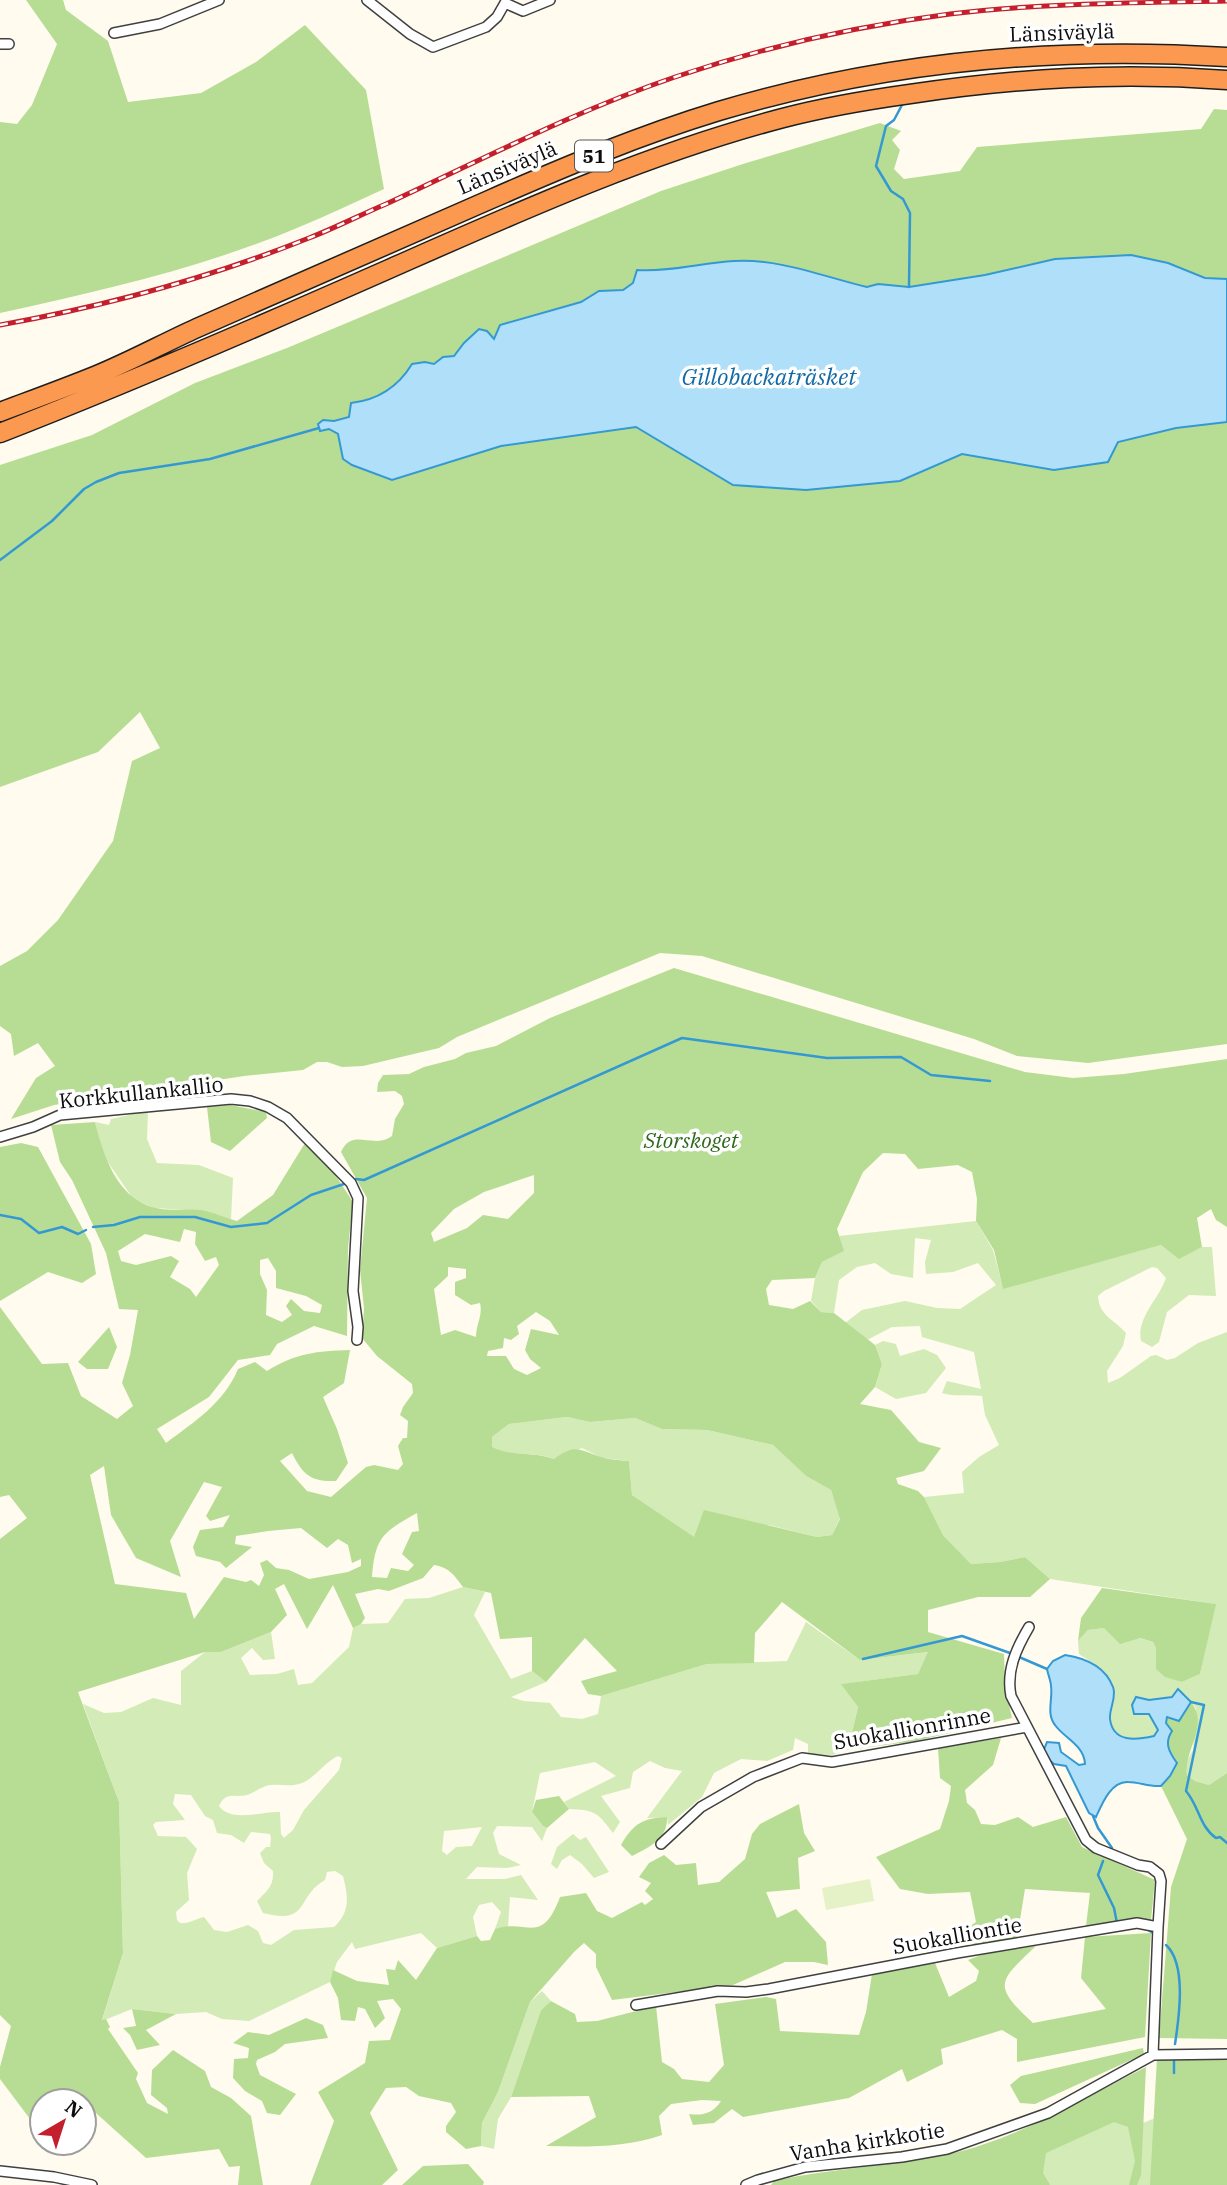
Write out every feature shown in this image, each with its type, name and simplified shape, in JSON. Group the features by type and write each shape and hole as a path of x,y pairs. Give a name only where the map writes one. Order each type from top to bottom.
{"highway":[{"name":"Länsiväylä","path":"0,412 98,374 369,251 537,179 636,139 718,112 830,84 905,69 976,60 1041,54 1112,52 1227,57"},
{"name":"51","path":"0,433 116,388 600,178 784,117 853,102 990,83 1108,75 1227,80"}],"street":[{"path":"114,33 160,24 219,0"},
{"path":"372,2 410,34 433,47 485,27 497,17 505,2 523,11 550,0"},
{"name":"Korkkullankallio","path":"0,1138 60,1115 231,1099 268,1107 287,1118 306,1135 351,1184 358,1198 353,1291 357,1340"},
{"path":"1029,1628 1016,1653 1009,1683 1011,1696 1086,1840 1096,1848 1150,1867 1159,1874 1161,1881 1153,2055"},
{"name":"Suokallionrinne","path":"661,1844 701,1807 753,1777 802,1758 832,1762 1027,1727"},
{"name":"Suokalliontie","path":"636,2005 719,1991 769,1989 957,1952 1137,1923 1158,1927"},
{"name":"Vanha kirkkotie","path":"746,2185 797,2169 947,2149 1048,2113 1153,2055 1227,2054"},
{"path":"0,2171 54,2177 92,2185"}],"green space":[{"path":"26,0 63,0 66,10 108,41 128,102 201,93 256,62 305,25 366,90 384,189 297,228 188,267 0,313 0,122 17,124 32,105 57,44"},
{"path":"1214,109 1227,110 1227,1044 1088,1063 1017,1056 974,1039 702,956 660,953 457,1037 439,1048 363,1066 342,1067 317,1062 303,1070 244,1076 54,1105 11,1119 36,1078 55,1066 38,1043 14,1056 11,1034 0,1026 0,966 27,951 58,920 113,841 132,761 160,748 140,712 98,752 0,787 0,465 92,435 195,383 287,348 661,191 880,123 901,131 892,140 900,150 894,169 904,179 960,171 977,147 1201,129"},
{"name":"Storskoget","path":"674,968 1025,1072 1073,1078 1124,1074 1227,1059 1227,1227 1216,1220 1211,1209 1197,1218 1202,1247 1179,1259 1161,1245 1003,1289 994,1250 976,1221 977,1199 972,1172 958,1165 918,1169 905,1154 883,1153 863,1172 837,1229 844,1251 822,1262 815,1278 772,1280 766,1289 769,1305 793,1309 810,1301 821,1312 834,1313 875,1345 882,1364 875,1387 860,1404 891,1410 919,1442 941,1448 924,1471 896,1478 898,1484 918,1491 924,1497 943,1535 971,1564 1025,1557 1050,1579 1030,1597 978,1597 928,1610 928,1632 1004,1654 1005,1686 1012,1718 916,1741 848,1750 858,1707 841,1684 918,1674 928,1652 860,1660 782,1602 755,1633 754,1663 707,1664 601,1696 588,1694 581,1681 617,1671 585,1638 546,1682 532,1671 532,1637 500,1639 491,1593 463,1587 451,1573 434,1565 423,1578 389,1591 378,1589 355,1594 365,1618 353,1628 333,1585 307,1629 284,1584 275,1589 287,1615 271,1632 221,1652 205,1652 78,1692 119,1802 123,1953 102,2020 106,2019 110,2027 108,2029 138,2073 136,2079 147,2103 168,2114 167,2108 151,2095 152,2070 173,2050 205,2071 211,2087 231,2098 251,2116 263,2185 238,2185 240,2166 229,2167 219,2149 146,2158 98,2115 98,2087 28,2087 28,2116 0,2079 0,2067 11,2026 0,2015 0,1539 27,1518 9,1495 0,1497 0,1307 42,1364 68,1363 81,1396 117,1419 133,1406 122,1383 138,1310 119,1309 106,1253 72,1180 60,1162 51,1125 95,1122 113,1173 129,1194 152,1207 201,1210 237,1221 273,1195 305,1143 334,1173 353,1202 348,1248 347,1336 314,1326 277,1344 270,1355 238,1360 209,1397 157,1429 166,1443 216,1402 238,1369 255,1362 267,1371 307,1354 350,1350 344,1383 323,1397 348,1463 336,1481 327,1481 304,1472 292,1453 280,1461 307,1491 331,1497 366,1467 374,1465 398,1470 403,1464 398,1446 403,1438 407,1438 408,1421 400,1415 413,1393 412,1384 377,1356 362,1338 364,1308 360,1270 367,1198 341,1152 351,1141 378,1141 392,1136 395,1119 404,1104 402,1096 395,1091 377,1092 383,1075 409,1074 466,1053 496,1046 550,1018","holes":["534,1175 534,1193 508,1219 483,1215 467,1228 434,1242 431,1233 454,1209 484,1192","184,1229 196,1232 195,1244 205,1261 216,1257 219,1265 196,1297 190,1289 170,1277 179,1261 171,1256 136,1265 121,1261 118,1251 145,1234 180,1242","268,1258 276,1271 276,1288 306,1296 322,1305 320,1313 304,1311 291,1299 286,1306 292,1315 282,1322 266,1315 267,1290 260,1274 260,1260","448,1267 466,1269 466,1278 455,1282 455,1295 471,1305 480,1303 476,1337 455,1330 441,1335 434,1289 448,1276","536,1312 550,1321 559,1335 531,1329 525,1350 530,1359 541,1368 527,1375 514,1369 506,1356 487,1356 488,1351 503,1348 504,1338 511,1340 519,1334 517,1326","567,1417 590,1422 635,1418 662,1429 707,1430 773,1445 806,1476 831,1490 840,1519 832,1535 817,1537 704,1510 694,1537 632,1495 629,1461 607,1459 578,1449 554,1459 492,1447 492,1437 509,1424","104,1466 111,1515 136,1558 181,1577 170,1541 204,1482 222,1487 206,1516 210,1521 230,1515 223,1527 200,1530 193,1547 196,1556 220,1562 226,1568 252,1547 235,1544 236,1536 301,1528 327,1548 338,1539 348,1545 352,1563 361,1559 361,1566 348,1572 309,1579 289,1570 276,1568 267,1560 260,1563 264,1575 259,1586 251,1580 246,1582 224,1577 194,1619 186,1593 115,1584 90,1475","417,1513 419,1531 412,1532 402,1554 414,1565 408,1571 391,1568 387,1578 372,1577 376,1553 383,1537 396,1525"]},
{"path":"230,1105 266,1112 267,1118 230,1151 211,1142 207,1107"},
{"path":"148,1111 147,1139 157,1163 199,1165 233,1178 231,1219 203,1211 155,1208 134,1200 103,1155 95,1122 109,1125 111,1119"},
{"path":"21,1143 38,1147 91,1244 96,1274 82,1283 48,1272 0,1301 0,1147"},
{"path":"976,1221 993,1250 1003,1288 1161,1245 1179,1258 1202,1247 1212,1247 1216,1296 1189,1295 1167,1312 1159,1342 1152,1347 1141,1341 1140,1333 1145,1316 1166,1278 1157,1268 1152,1267 1098,1296 1104,1313 1126,1333 1123,1346 1107,1371 1108,1383 1120,1378 1151,1356 1156,1355 1167,1360 1175,1358 1198,1343 1227,1332 1227,1773 1209,1785 1195,1781 1187,1775 1185,1764 1193,1750 1196,1708 1185,1694 1149,1700 1149,1714 1158,1730 1154,1736 1124,1738 1113,1731 1111,1724 1115,1694 1112,1682 1100,1668 1079,1654 1078,1641 1088,1630 1104,1628 1153,1642 1156,1648 1156,1669 1182,1682 1200,1674 1215,1604 1050,1579 1025,1557 971,1564 943,1535 924,1497 964,1493 962,1472 999,1445 985,1415 982,1396 942,1393 947,1381 981,1389 974,1352 922,1337 920,1326 892,1327 867,1340 845,1323 862,1310 905,1301 937,1308 960,1309 996,1285 978,1263 953,1272 926,1274 925,1262 931,1240 915,1238 913,1278 891,1274 875,1263 857,1267 839,1280 834,1313 821,1312 811,1301 815,1278 822,1262 843,1251 839,1236"},
{"path":"109,1327 117,1347 108,1369 87,1369 78,1362"},
{"path":"883,1341 896,1344 900,1356 924,1349 937,1355 946,1368 926,1393 896,1399 875,1387 882,1364 875,1345"},
{"path":"567,1417 590,1422 635,1418 662,1429 707,1430 773,1445 806,1476 831,1490 840,1518 832,1535 817,1537 769,1525 694,1538 632,1495 629,1461 602,1458 582,1448 554,1459 492,1448 492,1437 509,1424"},
{"path":"463,1587 485,1592 474,1615 511,1679 532,1671 546,1682 511,1697 523,1701 550,1703 561,1717 582,1719 598,1714 601,1696 707,1664 787,1661 806,1622 860,1660 929,1652 918,1674 842,1684 858,1707 848,1750 832,1755 808,1754 808,1744 795,1738 793,1750 767,1761 741,1759 714,1773 702,1797 668,1825 667,1817 647,1818 682,1771 665,1768 650,1761 633,1772 630,1788 601,1796 620,1822 613,1833 596,1814 569,1809 564,1802 616,1776 595,1762 540,1773 532,1812 547,1828 542,1841 532,1827 497,1826 493,1833 499,1854 521,1865 507,1868 477,1867 466,1879 505,1879 521,1875 538,1900 510,1897 508,1927 495,1929 501,1912 492,1902 479,1905 473,1917 477,1936 437,1948 421,1933 355,1949 352,1942 337,1962 330,1982 249,2021 222,2019 206,2012 176,2014 132,2009 102,2021 123,1953 119,1802 83,1704 104,1713 121,1712 153,1698 181,1705 181,1671 205,1652 221,1652 271,1632 275,1659 263,1660 252,1648 241,1658 250,1675 277,1674 294,1669 298,1685 312,1683 349,1647 353,1628 361,1624 388,1623 405,1599 429,1598","holes":["338,1756 342,1758 339,1770 284,1838 281,1834 280,1812 239,1815 224,1811 219,1806 224,1798 247,1795 270,1785 295,1785 304,1782","175,1794 191,1795 205,1816 213,1820 217,1833 231,1835 244,1843 251,1832 270,1834 270,1847 260,1853 264,1863 273,1871 271,1884 257,1901 263,1913 278,1916 296,1912 309,1894 325,1880 327,1872 335,1871 343,1876 347,1903 339,1921 334,1927 294,1930 271,1945 263,1943 258,1931 248,1925 227,1932 214,1930 204,1917 180,1923 176,1912 189,1900 187,1873 197,1849 186,1837 158,1836 153,1825 156,1822 185,1820 173,1804","482,1827 472,1846 456,1847 447,1855 442,1851 444,1831"]},
{"path":"1102,1588 1216,1604 1200,1674 1182,1682 1165,1677 1156,1669 1156,1648 1153,1642 1140,1638 1120,1644 1104,1628 1088,1630 1078,1641 1081,1618"},
{"path":"1191,1702 1198,1720 1187,1775 1195,1781 1209,1785 1227,1773 1227,2039 1159,2038 1171,1887 1187,1839 1161,1786 1170,1776 1166,1722 1167,1716 1180,1720"},
{"path":"1001,1738 993,1765 965,1790 967,1803 975,1810 981,1824 995,1825 1018,1817 1033,1827 1066,1817 1082,1847 1155,1880 1151,1920 1136,1919 1086,1926 1090,1893 1025,1889 1017,1938 959,1949 958,1934 976,1922 970,1892 928,1894 900,1889 876,1857 940,1829 951,1786 940,1778 938,1748"},
{"path":"559,1796 569,1809 547,1828 532,1812 536,1800"},
{"path":"799,1804 804,1833 815,1851 798,1858 800,1889 766,1892 777,1918 796,1909 826,1942 828,1965 785,1962 733,1985 612,2000 596,1967 596,1954 584,1943 530,2002 498,2092 482,2123 481,2146 466,2149 446,2132 446,2126 456,2112 451,2103 419,2096 406,2087 386,2088 370,2113 398,2170 382,2185 310,2185 334,2121 318,2092 365,2063 369,2041 390,2040 401,2009 393,1999 377,2001 385,2018 375,2028 365,2009 358,2007 355,2021 341,2020 338,1998 330,1982 333,1970 357,1981 389,1985 386,1969 395,1970 398,1960 416,1980 437,1948 477,1936 481,1941 490,1940 495,1929 540,1926 553,1912 560,1897 586,1893 597,1911 612,1918 653,1899 645,1891 651,1883 639,1877 649,1863 664,1855 676,1865 696,1863 698,1885 719,1882 745,1859 752,1834 760,1824"},
{"path":"667,1817 661,1837 645,1849 632,1856 621,1845 630,1831 640,1823"},
{"path":"573,1834 580,1840 586,1837 609,1872 594,1878 570,1855 562,1860 557,1869 551,1864 557,1847"},
{"path":"870,1879 874,1901 826,1910 822,1888"},
{"path":"1151,1933 1145,2037 1017,2062 1017,2039 1002,2030 941,2049 943,2064 907,2082 902,2069 849,2098 743,2117 732,2109 714,2123 693,2125 689,2114 708,2113 721,2101 702,2100 671,2104 659,2116 662,2135 619,2144 546,2146 596,2117 589,2096 511,2097 541,2010 551,2001 575,2014 577,2022 597,2021 656,2006 662,2062 674,2069 682,2079 709,2082 724,2065 715,2004 766,1997 776,1999 780,2031 859,2035 872,1974 935,1963 949,1997 976,1981 979,1971 968,1960 989,1952 1036,1946 1014,1968 1005,1984 1011,2000 1033,2023 1106,2009 1081,1978 1085,1937"},
{"path":"542,1991 551,2001 541,2010 511,2097 498,2119 494,2149 481,2146 482,2123 498,2092 530,2002"},
{"path":"132,2009 176,2014 146,2030 160,2045 137,2050 130,2035 123,2028 136,2026"},
{"path":"306,2018 323,2025 328,2038 285,2044 257,2060 260,2075 296,2094 280,2115 267,2113 262,2101 245,2091 233,2078 234,2059 248,2058 249,2048 233,2043 248,2032 269,2035"},
{"path":"1143,2048 1144,2054 1035,2104 1020,2103 1010,2085 1021,2076"},
{"path":"1227,2056 1227,2185 1150,2185 1157,2058"},
{"path":"1146,2067 1141,2175 1137,2185 1129,2185 1135,2161 1128,2127 1114,2122 1046,2153 1043,2173 1050,2185 771,2185 774,2181 927,2158 975,2147 1025,2128"},
{"path":"1165,2114 1227,2185 916,2185 1116,2117 1143,2123"},
{"path":"468,2164 484,2182 483,2185 402,2185 423,2166"}],"water":[{"name":"Gillobackaträsket","path":"1131,255 1168,263 1205,278 1227,279 1227,422 1176,428 1118,442 1108,462 1054,470 962,454 900,481 806,490 733,485 636,427 501,446 392,480 343,459 338,434 329,429 320,431 318,424 323,420 334,421 349,417 351,403 370,399 394,386 412,364 434,364 443,357 454,356 479,329 487,331 494,339 500,325 581,302 599,291 623,290 633,283 637,270 661,270 734,261 767,262 867,287 878,284 909,287 985,275 1055,259"},
{"path":"1065,1655 1094,1664 1105,1674 1113,1687 1114,1695 1110,1719 1112,1727 1120,1736 1133,1739 1154,1736 1158,1730 1149,1714 1134,1714 1132,1705 1136,1697 1149,1700 1172,1697 1178,1689 1191,1702 1179,1721 1167,1717 1166,1723 1172,1731 1168,1747 1177,1763 1170,1776 1161,1786 1128,1782 1117,1785 1108,1794 1096,1817 1089,1813 1066,1766 1054,1764 1042,1754 1047,1742 1059,1743 1061,1752 1079,1765 1085,1764 1081,1752 1052,1721 1050,1711 1051,1684 1047,1669 1053,1661"}],"waterway":[{"path":"902,105 894,120 886,126 876,166 891,191 903,199 910,213 909,287"},
{"path":"0,560 52,521 84,489 96,482 119,473 210,459 319,428"},
{"path":"356,1179 364,1180 682,1038 827,1058 901,1057 931,1075 990,1081"},
{"path":"93,1227 114,1225 140,1217 195,1217 231,1227 267,1223 311,1195 347,1183"},
{"path":"0,1215 21,1219 39,1233 62,1227 78,1234 86,1230"},
{"path":"863,1659 962,1636 1010,1653"},
{"path":"1019,1657 1047,1669"},
{"path":"1191,1702 1204,1705 1186,1791 1206,1828 1216,1838 1220,1837 1227,1843"},
{"path":"1093,1816 1112,1848"},
{"path":"1103,1861 1098,1875 1114,1908 1117,1923"},
{"path":"1145,1928 1153,1933"},
{"path":"1166,1945 1173,1954 1179,1978 1175,2044"},
{"path":"1174,2059 1174,2073"}],"railway":[{"path":"0,325 79,309 233,266 338,226 529,137 638,90 777,47 880,25 985,10 1088,4 1227,1"}]}
